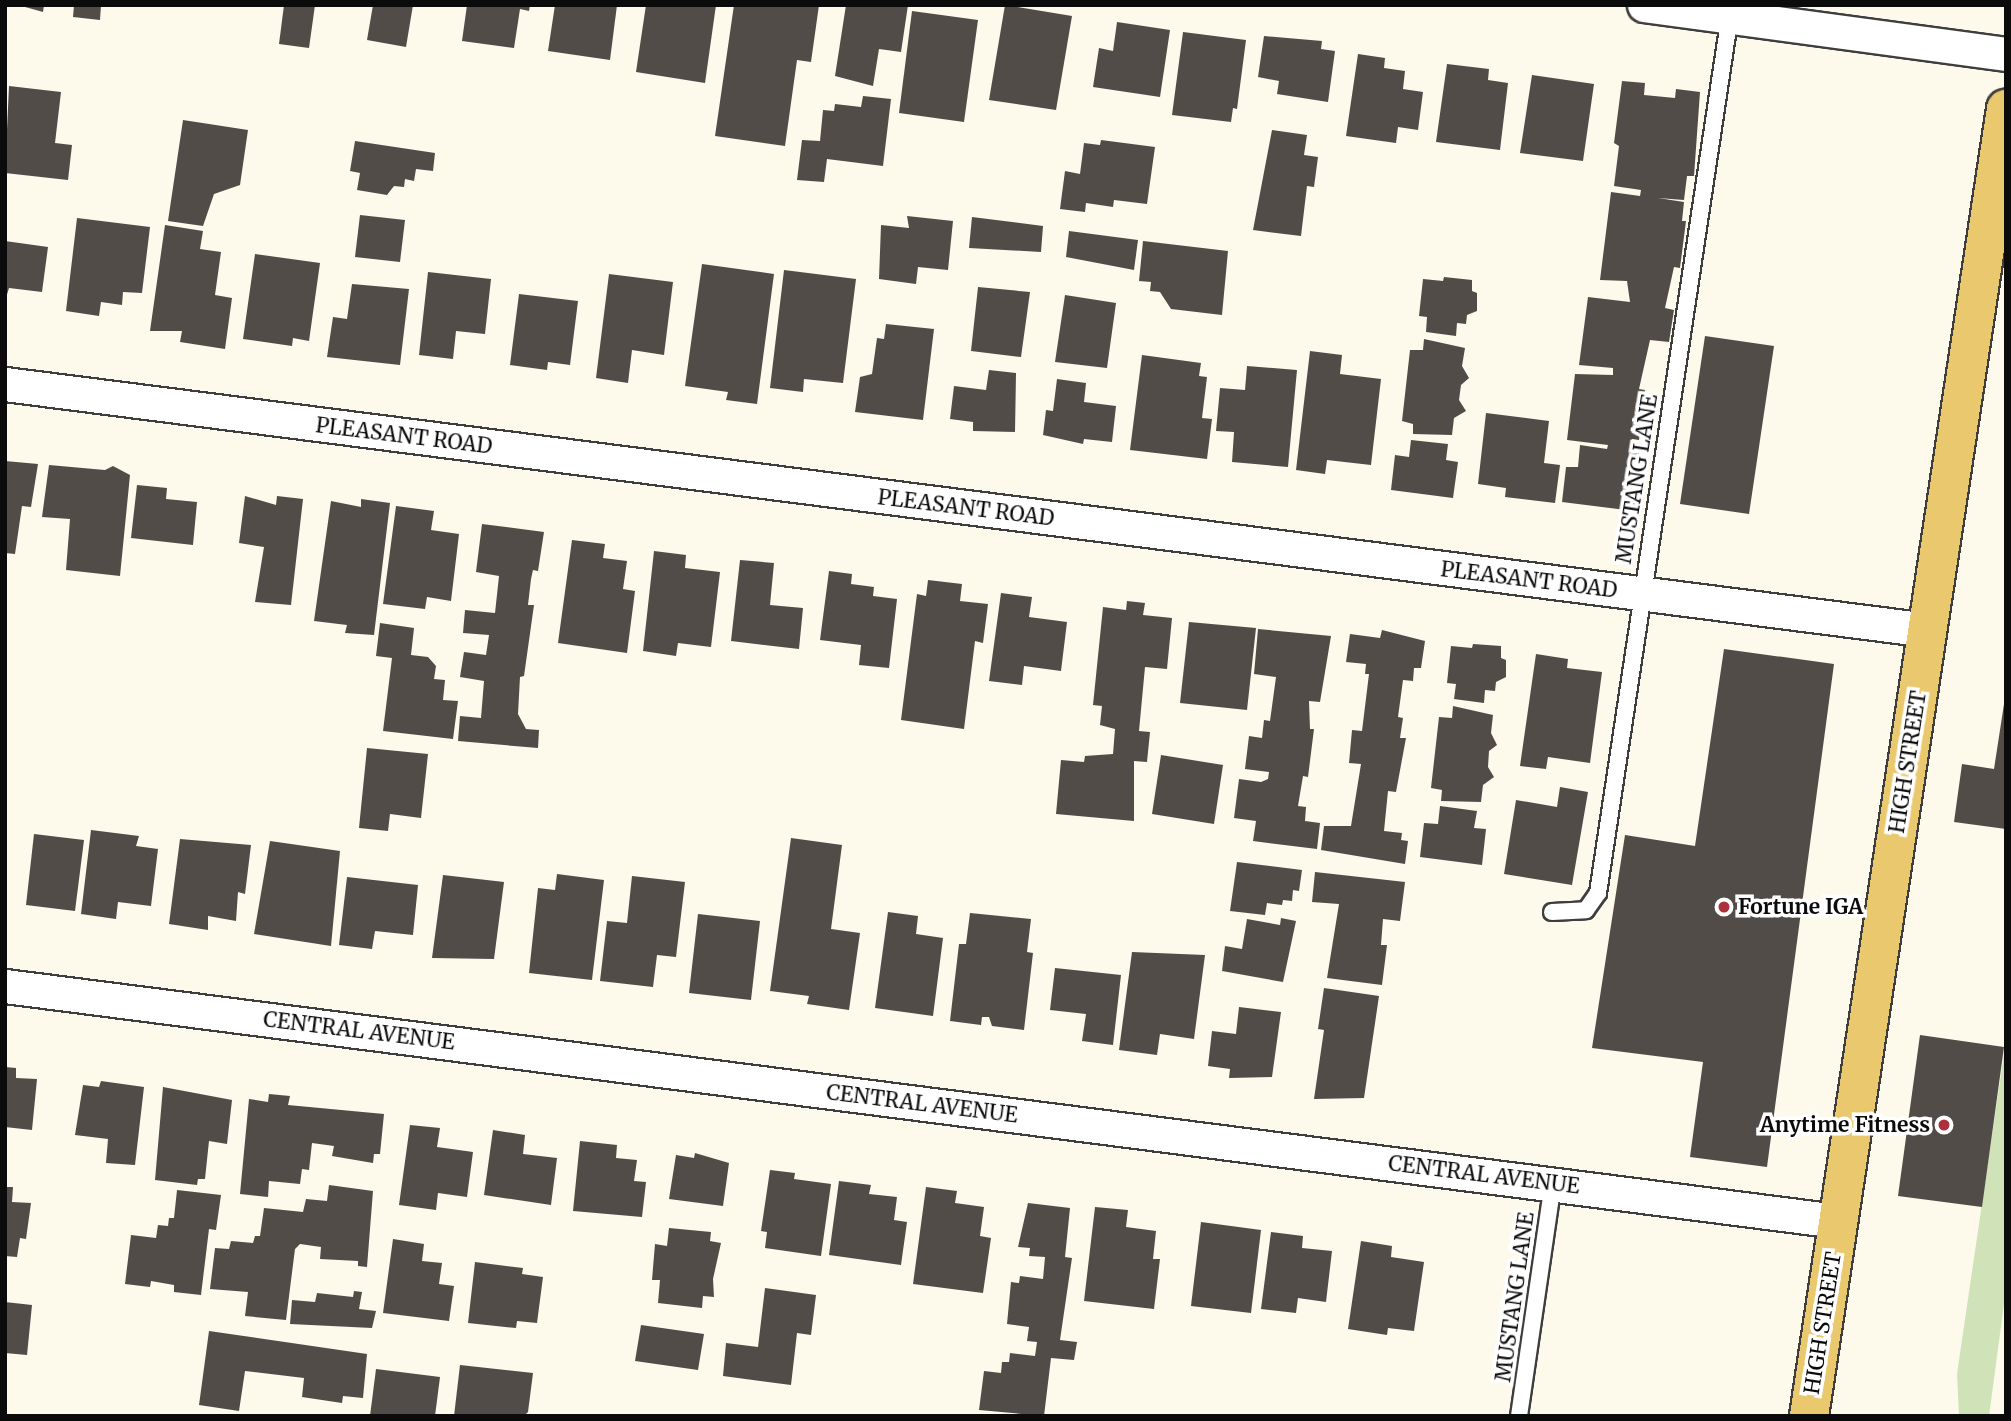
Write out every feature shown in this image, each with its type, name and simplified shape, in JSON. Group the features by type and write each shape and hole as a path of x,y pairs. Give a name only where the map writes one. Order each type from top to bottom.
{"main road":[{"name":"HIGH STREET","path":"1809,1416 2006,109"}],"street":[{"path":"1644,5 1730,11 2006,54"},
{"name":"PLEASANT ROAD","path":"5,384 1928,630"},
{"name":"CENTRAL AVENUE","path":"5,986 1838,1222"}],"lane":[{"name":"MUSTANG LANE","path":"1552,912 1586,910 1598,893 1639,641 1640,594 1730,11"},
{"name":"MUSTANG LANE","path":"1519,1416 1553,1184"}],"green space":[{"path":"2006,1040 2006,1289 1989,1416 1959,1416 1957,1374"}],"building":[{"path":"18,5 44,5 43,12"},
{"path":"74,5 101,5 100,20 73,17"},
{"path":"284,5 315,5 309,48 279,44"},
{"path":"373,5 413,5 406,47 367,40"},
{"path":"467,5 530,5 529,11 520,9 514,48 462,41"},
{"path":"555,5 617,5 610,60 548,51"},
{"path":"646,5 716,5 705,83 636,72"},
{"path":"734,5 819,5 811,62 797,60 785,146 715,136"},
{"path":"846,5 908,5 901,52 879,49 873,86 835,76"},
{"path":"1005,5 1072,16 1056,110 989,100"},
{"path":"912,11 978,20 964,122 899,113"},
{"path":"1117,22 1170,30 1160,97 1093,87 1099,48 1113,51"},
{"path":"1183,32 1246,40 1237,109 1233,108 1231,122 1172,115"},
{"path":"1264,36 1322,41 1321,49 1335,51 1328,102 1277,94 1279,81 1258,77"},
{"path":"1358,54 1385,58 1384,68 1405,71 1403,89 1423,92 1418,130 1398,127 1396,143 1346,136"},
{"path":"1447,64 1489,69 1488,80 1508,83 1500,150 1436,142"},
{"path":"1532,75 1594,84 1583,161 1520,153"},
{"path":"1622,81 1645,83 1644,95 1675,98 1676,89 1700,92 1694,176 1687,176 1684,200 1658,198 1684,202 1682,221 1686,221 1680,268 1674,267 1665,308 1674,310 1669,342 1650,340 1639,389 1645,390 1639,440 1632,439 1631,453 1639,453 1636,483 1645,484 1642,512 1562,502 1566,467 1578,467 1580,445 1607,449 1608,445 1567,440 1575,374 1613,375 1613,368 1579,365 1588,297 1630,302 1627,281 1600,280 1611,192 1640,196 1641,190 1614,186 1619,146 1614,143"},
{"path":"9,86 61,92 55,143 72,145 68,180 5,173"},
{"path":"863,96 891,99 883,166 827,159 824,182 797,180 802,140 820,141 823,110 834,111 835,104 861,107"},
{"path":"183,120 248,130 240,185 214,194 203,226 168,221"},
{"path":"1272,130 1307,135 1304,155 1318,157 1314,187 1307,186 1301,236 1253,230"},
{"path":"1101,140 1155,147 1147,204 1114,200 1113,207 1086,203 1085,212 1060,209 1065,171 1080,174 1084,143 1100,145"},
{"path":"355,141 435,153 433,171 416,169 414,181 405,179 404,187 394,186 387,195 357,190 360,173 350,171"},
{"path":"360,215 405,220 400,262 355,257"},
{"path":"907,216 953,221 948,270 918,267 916,284 879,279 881,225 909,228"},
{"path":"972,217 1043,226 1041,252 969,248"},
{"path":"77,218 150,227 142,293 123,292 122,305 101,302 99,316 66,311"},
{"path":"165,225 203,231 200,249 221,252 215,295 232,298 225,349 180,342 182,331 150,331"},
{"path":"1069,231 1138,240 1134,270 1066,257"},
{"path":"5,241 48,247 42,292 9,288 5,301"},
{"path":"1143,241 1228,251 1222,315 1171,309 1160,292 1150,291 1151,282 1139,281"},
{"path":"255,254 320,263 309,341 293,338 292,346 243,339"},
{"path":"702,264 774,274 757,404 726,400 728,392 685,386"},
{"path":"784,270 856,279 843,383 804,379 803,392 770,388"},
{"path":"428,272 491,279 485,334 456,331 453,359 419,355"},
{"path":"609,274 673,282 664,355 632,350 628,383 596,378"},
{"path":"1444,277 1472,280 1472,291 1477,293 1477,311 1467,315 1466,324 1457,323 1456,336 1426,332 1427,317 1419,316 1423,279 1443,281"},
{"path":"352,284 409,289 400,365 327,357 333,317 347,319"},
{"path":"978,287 1030,292 1021,357 971,351"},
{"path":"519,294 578,301 570,365 548,362 547,370 510,365"},
{"path":"1065,295 1116,303 1107,368 1055,362"},
{"path":"886,324 934,329 923,420 855,412 860,377 872,374 877,338 884,339"},
{"path":"1705,336 1774,346 1749,514 1680,504"},
{"path":"1424,339 1465,348 1462,366 1469,378 1461,385 1459,400 1466,411 1454,418 1452,435 1413,434 1413,424 1402,421 1410,350 1423,350"},
{"path":"1310,351 1342,355 1340,374 1381,379 1371,465 1327,460 1325,474 1296,470"},
{"path":"1142,355 1201,363 1199,376 1207,377 1202,418 1212,419 1207,459 1130,450"},
{"path":"1247,366 1297,370 1288,467 1232,462 1234,432 1216,431 1220,388 1245,390"},
{"path":"989,370 1016,373 1015,432 973,431 973,422 950,419 954,386 986,390"},
{"path":"1057,379 1086,383 1084,402 1116,406 1112,442 1084,439 1083,444 1043,435 1046,410 1053,411"},
{"path":"1486,413 1549,421 1544,463 1560,465 1555,503 1505,497 1506,488 1478,484"},
{"path":"1411,440 1448,444 1446,460 1458,462 1453,498 1391,490 1395,455 1409,457"},
{"path":"5,461 38,464 31,507 22,506 15,554 5,553"},
{"path":"49,465 105,470 113,466 130,475 120,576 66,570 70,519 42,517"},
{"path":"137,485 167,488 166,499 197,502 193,545 131,538"},
{"path":"245,496 276,505 277,496 303,499 291,605 255,602 264,547 239,543"},
{"path":"361,499 390,503 374,635 345,633 347,625 314,621 331,501 361,507"},
{"path":"396,506 434,511 431,530 459,534 451,601 427,597 425,609 383,604"},
{"path":"482,524 544,532 538,571 533,570 531,579 528,605 534,605 524,676 520,677 518,714 526,729 539,730 538,748 458,741 460,716 481,718 484,681 460,677 464,652 486,655 489,635 463,633 465,610 495,613 499,576 476,572"},
{"path":"572,540 605,544 603,558 627,561 623,589 635,591 627,653 558,643"},
{"path":"654,551 686,555 685,568 720,572 711,647 678,643 676,656 643,651"},
{"path":"740,560 774,563 770,605 803,608 799,649 731,641"},
{"path":"829,571 852,574 851,584 874,587 873,596 897,599 889,668 859,665 861,645 820,640"},
{"path":"928,580 962,584 960,601 988,604 983,643 975,641 964,729 901,720 917,594 926,596"},
{"path":"1001,593 1032,597 1029,617 1067,622 1061,671 1024,666 1022,685 989,681"},
{"path":"1127,601 1145,603 1143,615 1172,618 1167,669 1145,667 1139,731 1150,732 1147,762 1134,761 1134,821 1056,814 1061,760 1084,762 1085,756 1113,754 1115,729 1100,725 1102,706 1093,705 1103,607 1126,610"},
{"path":"1189,622 1256,628 1247,710 1180,703"},
{"path":"380,623 414,628 411,655 428,657 436,666 434,679 445,680 443,700 458,701 453,739 383,731 392,658 376,656"},
{"path":"1258,629 1331,636 1320,702 1309,701 1310,729 1314,729 1308,777 1303,776 1298,806 1306,807 1305,821 1320,823 1317,849 1253,841 1256,821 1234,818 1239,779 1261,782 1268,779 1269,772 1245,769 1249,736 1262,738 1264,720 1270,721 1276,677 1254,674"},
{"path":"1382,630 1425,641 1421,668 1414,668 1413,681 1403,680 1398,717 1403,718 1400,738 1406,738 1396,792 1388,791 1384,831 1402,833 1401,840 1408,841 1405,864 1321,850 1324,826 1351,826 1361,764 1349,763 1352,730 1362,731 1369,674 1365,674 1366,664 1346,662 1350,634 1380,638"},
{"path":"1473,644 1501,646 1501,658 1506,660 1506,677 1496,682 1495,691 1485,690 1484,703 1454,699 1456,684 1447,683 1451,646 1472,648"},
{"path":"1724,649 1834,664 1767,1167 1690,1157 1703,1062 1592,1048 1625,835 1695,846"},
{"path":"1536,654 1568,659 1567,668 1602,672 1590,763 1548,757 1546,769 1520,766"},
{"path":"2006,691 2006,829 1954,822 1962,764 1994,769"},
{"path":"1453,706 1493,715 1491,733 1497,745 1489,751 1488,767 1494,777 1483,785 1481,802 1441,801 1442,790 1431,788 1439,717 1452,718"},
{"path":"367,748 428,754 421,818 390,814 388,831 359,828"},
{"path":"1161,755 1223,765 1214,824 1152,814"},
{"path":"1560,787 1588,792 1572,885 1504,874 1516,800 1557,807"},
{"path":"1440,806 1477,811 1474,828 1486,829 1482,865 1420,857 1424,823 1438,824"},
{"path":"91,830 139,836 136,846 158,849 151,906 118,902 116,919 81,914"},
{"path":"34,834 84,840 75,911 26,905"},
{"path":"791,838 842,845 831,929 860,933 849,1010 807,1004 809,996 770,991"},
{"path":"180,839 251,845 245,894 238,892 236,921 208,916 208,930 169,924"},
{"path":"270,841 340,851 331,946 254,934"},
{"path":"1237,862 1302,870 1299,891 1293,890 1292,901 1283,900 1282,905 1267,903 1265,915 1230,911"},
{"path":"1315,872 1405,882 1400,921 1383,919 1381,945 1387,945 1382,985 1327,978 1339,904 1312,902"},
{"path":"557,874 604,880 592,980 529,973 538,888 555,890"},
{"path":"443,875 504,882 494,959 432,958"},
{"path":"632,876 685,882 676,957 657,955 653,987 600,981 607,921 627,923"},
{"path":"347,877 418,885 413,935 375,931 372,949 339,945"},
{"path":"888,912 918,916 916,934 943,938 933,1016 875,1008"},
{"path":"970,913 1031,919 1027,952 1033,953 1024,1030 992,1026 989,1017 982,1017 981,1025 950,1021 959,944 966,944"},
{"path":"698,914 760,921 751,1000 689,993"},
{"path":"1281,918 1296,921 1283,982 1222,971 1225,946 1242,949 1247,919 1280,925"},
{"path":"1132,952 1205,955 1194,1039 1160,1034 1157,1055 1119,1050"},
{"path":"1055,968 1121,975 1113,1045 1082,1041 1086,1014 1050,1010"},
{"path":"1324,988 1379,996 1364,1098 1314,1099 1324,1030 1318,1029"},
{"path":"1239,1007 1281,1012 1272,1077 1229,1078 1230,1069 1208,1066 1212,1031 1236,1034"},
{"path":"1920,1035 2004,1047 1982,1207 1898,1196"},
{"path":"5,1067 16,1068 16,1078 37,1079 32,1130 5,1127"},
{"path":"101,1081 144,1087 135,1165 106,1163 108,1139 75,1135 83,1085 99,1087"},
{"path":"163,1087 232,1100 227,1144 209,1141 205,1179 198,1179 197,1185 155,1180"},
{"path":"269,1094 290,1096 288,1105 384,1114 380,1154 374,1154 373,1163 332,1156 334,1146 312,1143 309,1170 302,1169 300,1184 269,1181 268,1197 240,1194 249,1099 268,1102"},
{"path":"410,1125 440,1128 437,1147 473,1152 467,1197 438,1193 436,1210 399,1205"},
{"path":"493,1130 525,1135 523,1154 557,1158 551,1205 484,1195"},
{"path":"580,1141 617,1145 616,1158 637,1160 634,1181 646,1182 642,1217 573,1211"},
{"path":"695,1153 729,1163 723,1206 669,1199 676,1155 694,1158"},
{"path":"770,1170 795,1173 794,1179 831,1184 821,1256 765,1248 767,1232 761,1231"},
{"path":"839,1181 871,1185 869,1194 897,1197 894,1220 907,1222 901,1265 829,1255"},
{"path":"329,1185 373,1191 367,1267 358,1266 358,1261 320,1259 321,1247 300,1244 295,1249 286,1320 245,1316 248,1292 210,1289 215,1248 229,1249 231,1241 253,1243 255,1236 260,1236 264,1208 303,1212 306,1199 327,1201"},
{"path":"5,1187 13,1187 12,1202 31,1203 26,1239 20,1238 17,1257 5,1256"},
{"path":"926,1187 957,1191 955,1203 984,1207 980,1236 991,1238 983,1293 913,1284"},
{"path":"177,1190 221,1195 216,1230 209,1229 201,1295 174,1292 174,1285 151,1281 150,1287 125,1284 131,1235 156,1238 158,1225 168,1226 169,1218 174,1218"},
{"path":"1028,1203 1070,1208 1065,1257 1072,1258 1060,1340 1077,1342 1074,1360 1051,1358 1044,1416 979,1410 984,1371 1001,1373 1002,1362 1009,1362 1010,1353 1035,1356 1037,1342 1027,1341 1029,1327 1007,1324 1011,1282 1019,1283 1020,1276 1043,1279 1045,1257 1029,1256 1030,1248 1018,1247"},
{"path":"1095,1207 1128,1210 1126,1227 1156,1231 1153,1259 1160,1259 1154,1309 1084,1301"},
{"path":"1201,1222 1261,1230 1251,1313 1191,1306"},
{"path":"669,1228 711,1232 710,1241 721,1243 713,1279 714,1297 703,1296 702,1308 658,1303 660,1280 652,1280 655,1244 667,1246"},
{"path":"1271,1232 1303,1236 1302,1248 1332,1251 1326,1302 1298,1298 1296,1313 1261,1309"},
{"path":"393,1239 424,1244 422,1261 442,1263 439,1284 454,1286 449,1321 383,1313"},
{"path":"1361,1241 1392,1246 1391,1257 1424,1262 1414,1331 1388,1328 1387,1335 1348,1329"},
{"path":"475,1262 523,1268 522,1274 543,1277 537,1323 517,1321 516,1328 468,1323"},
{"path":"765,1288 816,1295 811,1335 797,1333 791,1385 723,1376 726,1343 758,1347"},
{"path":"354,1291 362,1292 359,1309 376,1311 372,1328 290,1324 292,1300 315,1302 317,1293 353,1297"},
{"path":"5,1302 32,1305 27,1355 5,1353"},
{"path":"641,1325 704,1334 698,1370 635,1361"},
{"path":"209,1331 367,1354 363,1398 343,1396 342,1403 302,1397 304,1378 245,1371 239,1411 199,1405"},
{"path":"460,1365 533,1373 528,1412 524,1416 454,1416"},
{"path":"376,1369 440,1377 435,1416 370,1416"}],"place":[{"name":"Fortune IGA","path":"1724,907"},
{"name":"Anytime Fitness","path":"1944,1125"}]}
